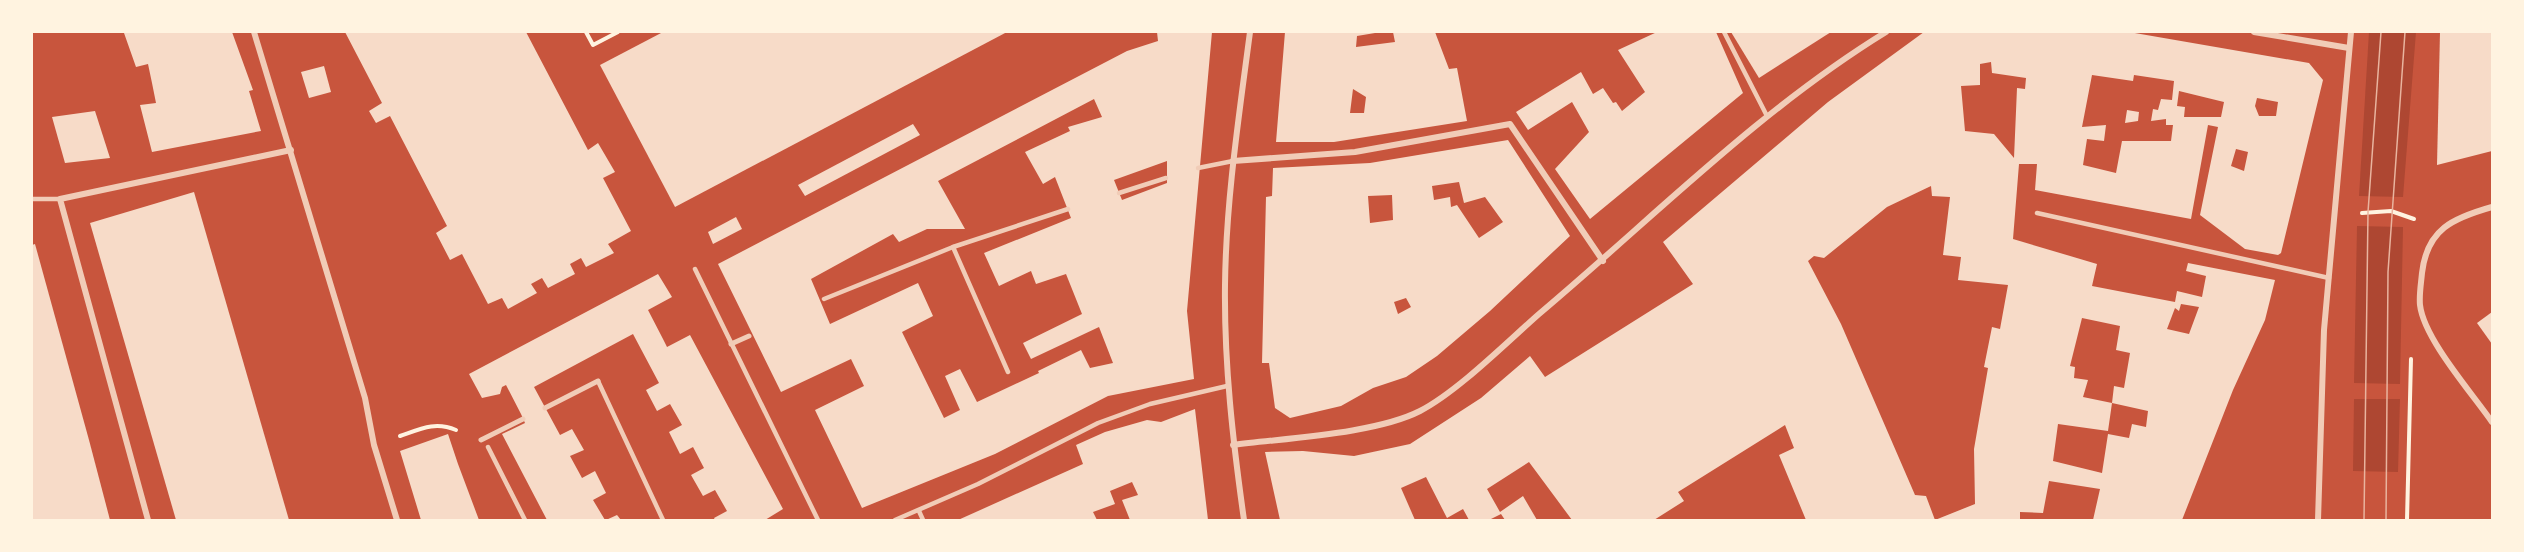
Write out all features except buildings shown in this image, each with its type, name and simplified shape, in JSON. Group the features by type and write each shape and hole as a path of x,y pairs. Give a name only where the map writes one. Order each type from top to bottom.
{"street":[{"path":"254,32 365,398 374,446 397,520"},
{"path":"1244,520 1227,386 1225,284 1233,161 1250,32"},
{"path":"1233,445 1372,425 1402,419 1421,410 1457,384 1603,261 1767,116 1825,71 1886,32"},
{"path":"2254,32 2349,48"},
{"path":"2318,520 2324,330 2351,32"},
{"path":"1233,161 1355,152 1510,124 1603,261"},
{"path":"148,520 60,199 291,150"},
{"path":"2493,207 2461,218 2443,228 2430,243 2423,264 2420,307 2428,329 2493,422"},
{"path":"731,344 748,336"},
{"path":"545,408 598,381"},
{"path":"482,440 524,419"}],"lane":[{"path":"1724,32 1767,116"},
{"path":"1198,168 1233,161"},
{"path":"1119,193 1166,178"},
{"path":"32,199 60,199"},
{"path":"824,299 953,247 1068,210"},
{"path":"2037,213 2329,278"},
{"path":"953,247 1008,372"},
{"path":"694,268 818,520"},
{"path":"598,381 663,520"},
{"path":"895,520 919,512 1098,423 1150,404 1227,386"},
{"path":"488,447 525,520"},
{"path":"919,512 923,520"}],"path":[{"path":"586,32 593,45 618,32"},
{"path":"2335,220 2368,212 2391,212 2443,228"},
{"path":"2407,520 2412,348 2428,329"},
{"path":"374,446 427,426 447,426 482,440"}],"shaded area":[{"path":"2369,32 2416,32 2403,197 2359,196"},
{"path":"2357,226 2403,227 2400,384 2354,383"},
{"path":"2354,399 2400,399 2398,472 2353,471"}],"tram line":[{"path":"2364,520 2368,212 2381,32"},
{"path":"2386,520 2388,272 2405,32"}]}
